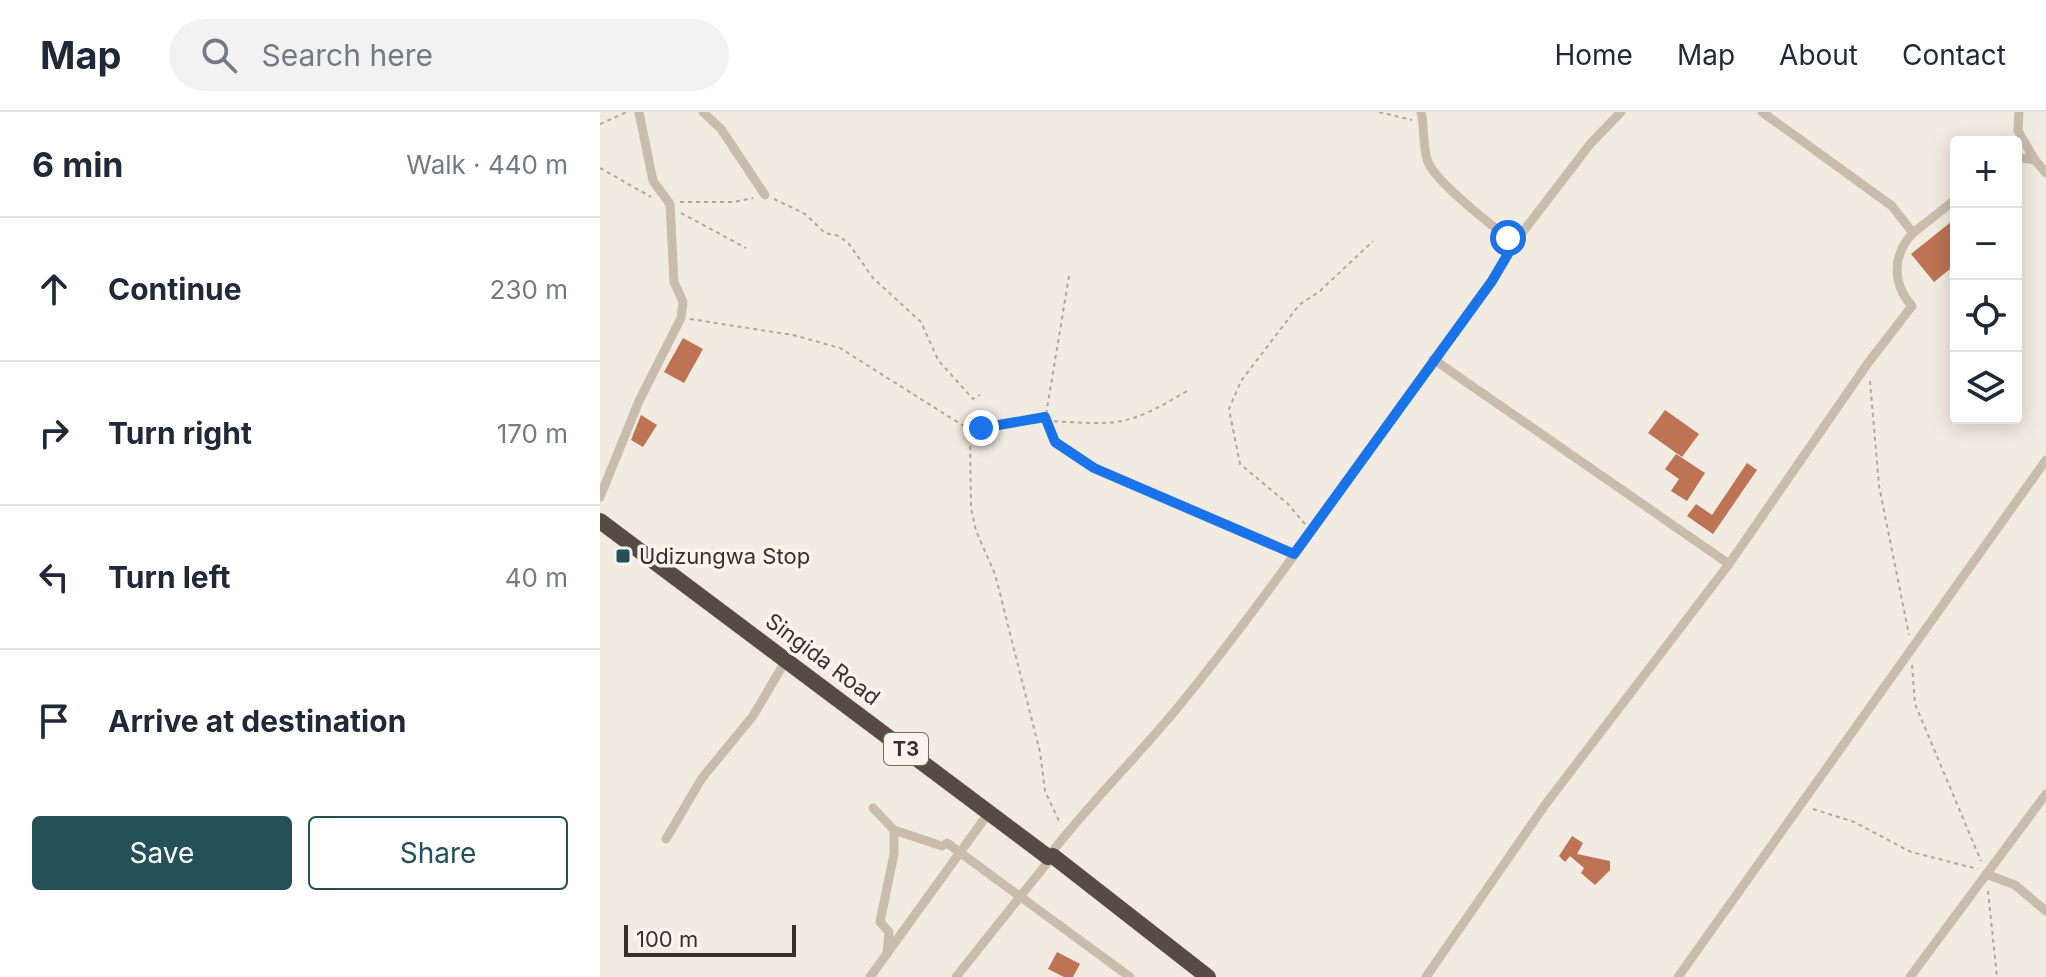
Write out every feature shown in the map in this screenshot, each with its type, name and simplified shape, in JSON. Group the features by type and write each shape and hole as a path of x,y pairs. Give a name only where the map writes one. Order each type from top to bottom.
{"highway":[{"name":"Singida Road","path":"600,521 1051,856 1208,977"}],"street":[{"path":"600,497 639,401 681,318 683,302 674,282 670,204 653,181 639,112"},
{"path":"703,112 721,129 765,195"},
{"path":"956,977 1023,896 1065,835 1178,707 1311,531 1492,281 1515,242 1591,143 1621,112"},
{"path":"1762,112 1892,206 1913,233"},
{"path":"2019,112 2018,131 2046,173"},
{"path":"1422,117 1425,152 1435,175 1480,212 1496,230 1515,242"},
{"path":"2022,158 2035,160"},
{"path":"1426,977 1590,743 1729,564 1868,363 1912,306 1900,293 1895,273 1905,242 1950,204"},
{"path":"1433,359 1625,488 1729,564"},
{"path":"1678,977 2046,460"},
{"path":"666,839 702,778 753,716 786,660"},
{"path":"1910,977 2046,794"},
{"path":"873,808 894,830 942,846 947,843 960,851 1130,977"},
{"path":"870,977 990,811"},
{"path":"887,954 889,932 880,922 894,854 894,830"},
{"path":"1986,874 2015,885 2046,911"}],"path":[{"path":"600,124 628,112"},
{"path":"1379,112 1422,117"},
{"path":"600,168 746,248"},
{"path":"670,204 706,200 734,202 765,195 805,214 825,233 839,236 849,244 873,278 921,322 938,360 973,399 980,395"},
{"path":"1311,531 1288,504 1240,464 1229,409 1241,381 1299,305 1330,283 1373,241"},
{"path":"1069,276 1045,419 1055,442 1094,468 1294,554"},
{"path":"681,318 793,335 840,348 970,430 1045,419 1105,425 1125,422 1155,410 1187,391"},
{"path":"1868,363 1879,486 1911,651 1915,704 1986,874 1997,977"},
{"path":"970,430 971,508 976,531 995,574 1037,741 1045,791 1065,835"},
{"path":"1798,805 1854,822 1911,852 1965,865 1986,874"}],"building":[{"path":"1950,223 1950,269 1934,282 1911,254"},
{"path":"683,338 703,349 684,383 664,372"},
{"path":"1665,410 1699,434 1682,457 1648,433"},
{"path":"641,415 657,425 643,447 631,440"},
{"path":"1676,454 1705,473 1687,501 1671,491 1679,479 1665,469"},
{"path":"1747,463 1757,470 1713,534 1687,516 1696,504 1712,515"},
{"path":"1572,836 1583,843 1577,854 1610,861 1610,870 1595,885 1581,873 1584,868 1570,856 1565,862 1559,856"},
{"path":"1057,952 1080,964 1073,977 1064,977 1048,969"}],"place":[{"name":"Udizungwa Stop","path":"623,556"}],"route":[{"path":"981,428 1045,417 1048,432 1055,442 1094,468 1227,528 1294,554 1492,281 1515,242 1508,238"}]}
